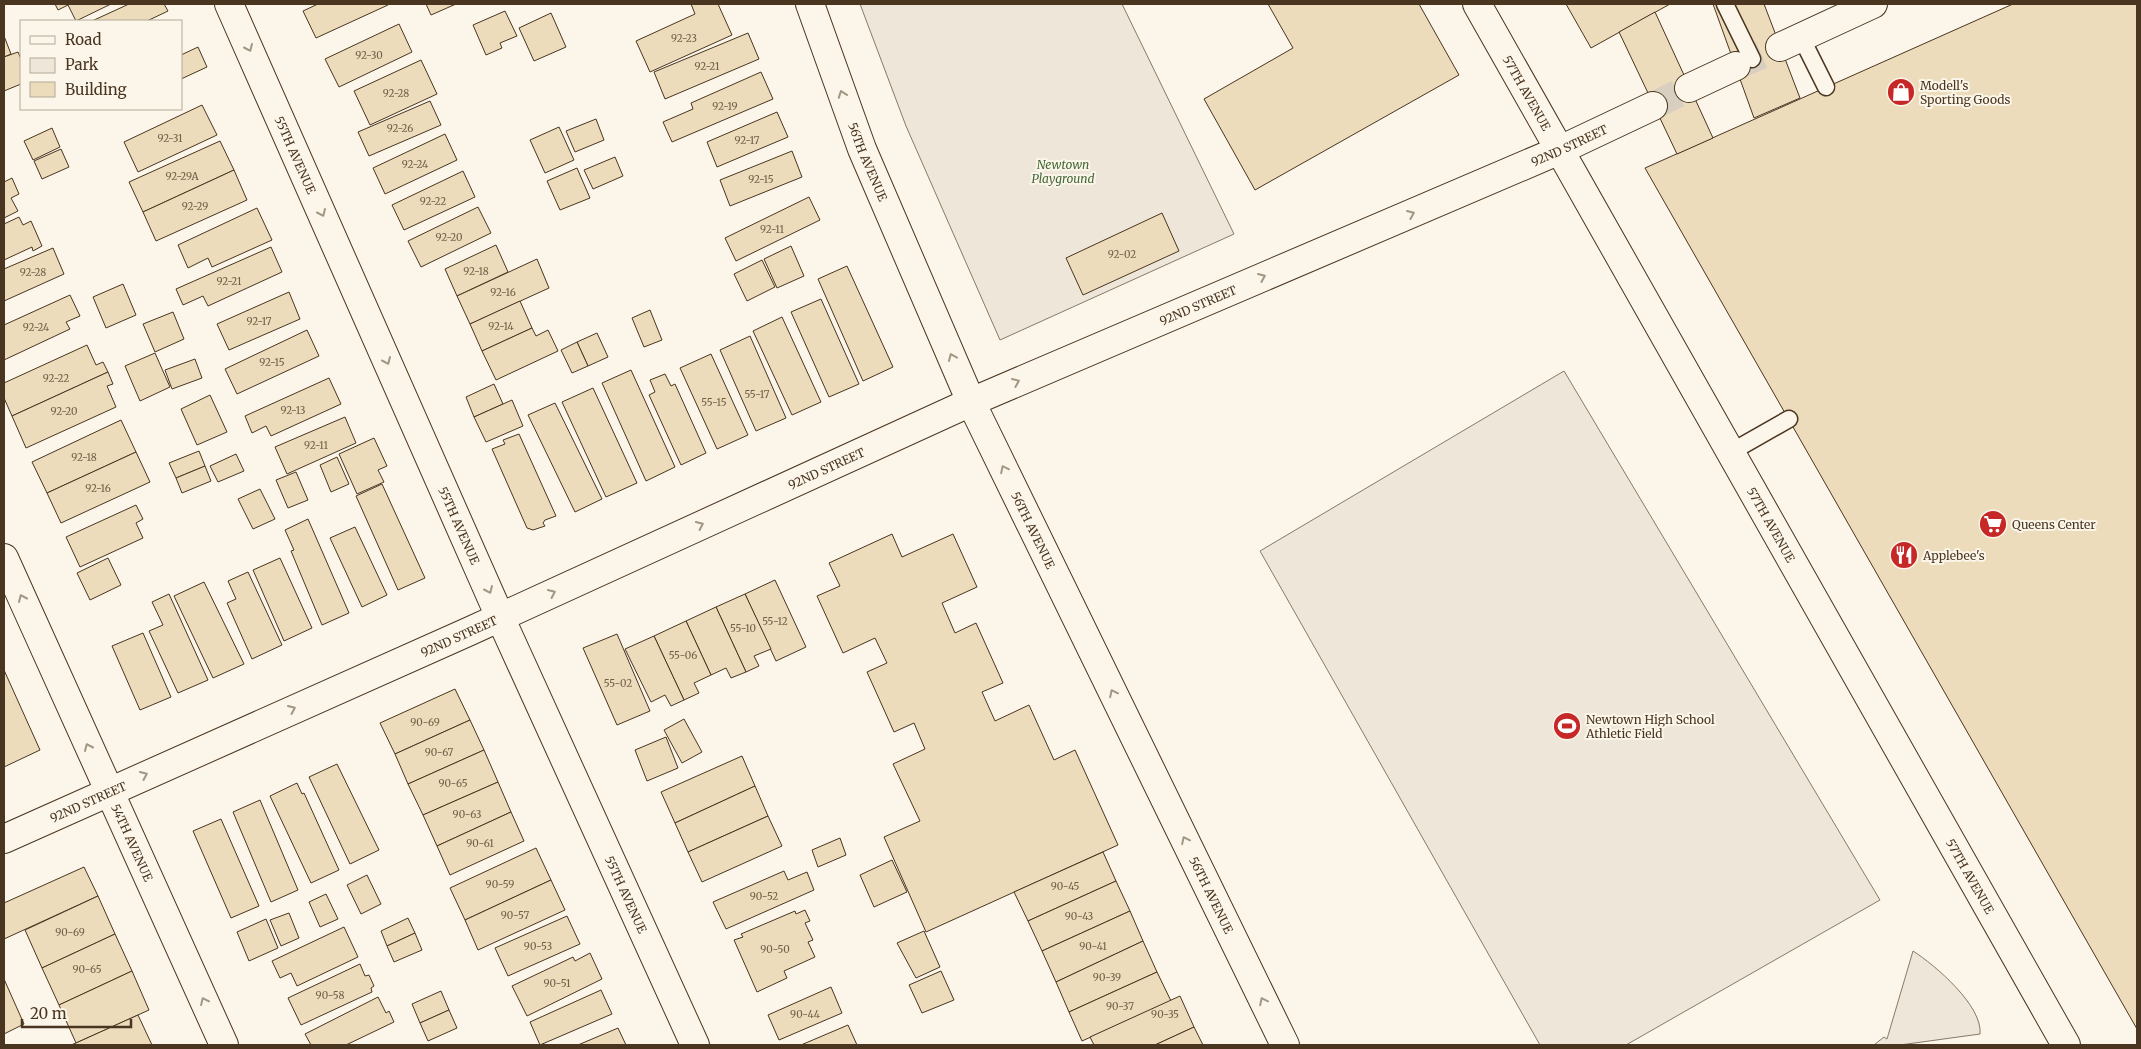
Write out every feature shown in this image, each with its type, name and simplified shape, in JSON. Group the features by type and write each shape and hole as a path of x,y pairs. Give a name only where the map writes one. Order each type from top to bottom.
{"street":[{"name":"55TH AVENUE","path":"229,4 500,617 695,1045"},
{"name":"56TH AVENUE","path":"810,4 862,149 971,402 1285,1045"},
{"name":"57TH AVENUE","path":"1477,4 2066,1045"},
{"path":"1790,42 1873,4"},
{"path":"1689,88 1744,63"},
{"name":"92ND STREET","path":"4,839 500,617 971,402 1560,150 1653,106"},
{"name":"54TH AVENUE","path":"4,558 224,1045"}],"lane":[{"path":"1725,4 1744,63"},
{"path":"1790,42 1826,87"},
{"path":"1731,452 1789,419"}],"green space":[{"name":"Newtown Playground","path":"860,4 1122,4 1234,234 1000,340 906,126"},
{"name":"Newtown High School Athletic Field","path":"1564,371 1880,900 1626,1045 1540,1045 1260,551"},
{"path":"1913,951 1945,976 1966,999 1979,1023 1980,1034 1900,1045 1874,1045 1884,1037 1887,1039"}],"building":[{"path":"55,4 111,4 78,20 76,20 68,5 58,10"},
{"path":"129,4 164,4 168,11 149,20 94,20"},
{"path":"318,4 388,5 316,38 303,11"},
{"path":"426,4 456,4 431,15"},
{"path":"691,4 718,4 732,35 650,72 636,41 695,14"},
{"path":"1268,4 1419,4 1459,75 1255,190 1204,99 1293,48"},
{"path":"1566,4 1670,4 1591,48"},
{"path":"1713,4 1764,4 1800,98 1754,118"},
{"name":"Queens Center","path":"2013,4 2137,4 2137,1029 1645,168"},
{"path":"505,11 517,36 500,43 502,48 486,55 473,25"},
{"path":"1655,12 1713,138 1677,154 1619,32"},
{"path":"551,13 566,47 534,61 519,28"},
{"path":"399,24 412,52 339,87 325,59"},
{"path":"748,33 759,59 665,99 654,72"},
{"path":"4,36 11,54 4,57"},
{"path":"198,47 207,67 182,79 182,55"},
{"path":"18,52 20,57 20,84 4,91 4,57"},
{"path":"421,60 437,94 370,125 354,91"},
{"path":"761,72 773,99 672,142 663,122 693,109 691,103"},
{"path":"430,101 441,125 369,156 358,132"},
{"path":"202,105 217,135 138,172 124,142"},
{"path":"777,112 788,137 717,167 707,142"},
{"path":"596,119 604,140 575,152 566,131"},
{"path":"559,127 574,160 545,173 530,140"},
{"path":"52,128 60,147 33,160 24,141"},
{"path":"445,134 457,160 385,194 373,168"},
{"path":"220,141 234,170 143,212 129,182"},
{"path":"61,149 69,167 42,179 34,161"},
{"path":"792,151 802,177 730,206 720,180"},
{"path":"615,157 623,176 593,189 584,170"},
{"path":"577,168 590,198 560,210 547,181"},
{"path":"234,170 247,200 156,241 143,212"},
{"path":"463,171 475,197 404,230 392,205"},
{"path":"12,178 19,194 11,198 18,211 4,218 4,182"},
{"path":"809,197 820,220 736,261 725,238"},
{"path":"478,207 491,233 421,267 408,241"},
{"path":"257,208 272,240 212,267 208,258 188,268 178,245"},
{"path":"1162,213 1179,251 1083,295 1066,258"},
{"path":"19,217 23,225 31,221 42,246 33,251 32,247 4,260 4,224"},
{"path":"496,245 508,272 457,296 445,269"},
{"path":"791,246 804,276 777,288 764,259"},
{"path":"271,247 282,272 208,306 203,296 183,305 176,289"},
{"path":"53,248 64,274 4,301 4,269"},
{"path":"537,259 549,288 470,324 457,296"},
{"path":"762,260 775,287 747,301 734,274"},
{"path":"847,266 893,367 863,381 818,279"},
{"path":"123,284 136,315 106,328 93,297"},
{"path":"289,292 300,319 229,350 217,324"},
{"path":"70,295 80,316 66,322 70,329 4,360 4,325"},
{"path":"821,299 859,384 829,397 791,312"},
{"path":"520,301 532,328 482,351 470,324"},
{"path":"650,310 662,340 644,347 632,318"},
{"path":"173,312 184,339 155,352 143,324"},
{"path":"782,317 821,402 792,415 753,331"},
{"path":"532,328 536,336 548,330 558,351 496,380 482,351"},
{"path":"307,330 319,356 237,394 225,369"},
{"path":"597,333 608,357 588,366 577,342"},
{"path":"750,336 786,418 756,431 720,350"},
{"path":"577,342 588,366 572,373 561,350"},
{"path":"87,345 96,365 103,362 108,372 12,416 4,398 4,383"},
{"path":"155,353 170,387 140,401 125,366"},
{"path":"711,354 748,435 717,449 680,368"},
{"path":"195,359 202,378 172,389 165,370"},
{"path":"631,370 675,467 646,481 602,383"},
{"path":"108,372 113,384 107,386 116,407 26,448 12,416"},
{"path":"665,374 671,386 675,384 706,453 681,465 649,395 655,392 650,380"},
{"path":"329,378 341,404 271,436 266,426 252,433 245,416"},
{"path":"494,384 503,404 474,417 466,397"},
{"path":"593,388 637,483 606,497 562,402"},
{"path":"210,395 227,432 197,445 181,409"},
{"path":"512,400 523,426 486,442 474,417"},
{"path":"555,403 602,499 575,512 528,415"},
{"path":"345,417 356,443 287,474 275,447"},
{"path":"121,420 136,452 47,493 32,462"},
{"path":"519,434 556,516 545,520 543,523 545,526 533,530 527,528 492,449 505,444 503,440"},
{"path":"374,438 387,466 378,470 384,482 357,494 339,454"},
{"path":"199,451 205,466 176,478 169,463"},
{"path":"136,452 150,482 61,523 47,493"},
{"path":"236,454 244,471 218,482 210,466"},
{"path":"337,457 349,484 331,492 320,465"},
{"path":"205,466 211,481 182,493 176,478"},
{"path":"296,472 308,500 288,508 276,480"},
{"path":"382,484 425,578 398,590 356,496"},
{"path":"260,489 275,519 253,529 238,499"},
{"path":"136,505 143,519 136,523 143,538 80,567 66,537"},
{"path":"308,519 349,613 322,625 291,551 294,550 285,530"},
{"path":"355,527 387,595 362,607 330,538"},
{"path":"892,534 902,557 953,534 977,587 942,603 955,633 976,623 1003,683 982,692 995,721 1029,705 1054,760 1075,750 1118,845 926,932 884,837 920,821 893,764 925,749 914,723 894,732 867,672 887,663 875,638 843,653 817,596 840,586 829,563"},
{"path":"108,558 121,585 90,600 77,573"},
{"path":"280,558 312,628 284,641 253,570"},
{"path":"248,572 282,645 252,659 227,603 236,599 228,581"},
{"path":"775,580 806,647 776,661 745,594"},
{"path":"204,582 244,664 213,678 174,596"},
{"path":"169,594 208,680 178,693 149,631 163,625 152,602"},
{"path":"745,594 771,649 754,656 759,666 746,672 716,607"},
{"path":"716,607 746,672 731,678 726,668 711,675 686,621"},
{"path":"686,621 711,675 694,683 699,693 684,700 654,636"},
{"path":"143,633 171,697 140,710 112,646"},
{"path":"617,634 650,711 617,725 583,648"},
{"path":"654,636 684,700 671,706 665,695 651,702 625,649"},
{"path":"4,670 40,750 4,767"},
{"path":"455,689 470,720 395,754 380,723"},
{"path":"684,719 702,752 682,763 664,730"},
{"path":"470,720 484,750 408,784 395,754"},
{"path":"666,737 678,768 647,781 635,750"},
{"path":"484,750 498,782 423,815 408,784"},
{"path":"742,756 755,786 675,823 661,792"},
{"path":"337,764 379,850 350,864 309,777"},
{"path":"498,782 511,812 437,846 423,815"},
{"path":"297,783 302,794 304,793 339,870 311,883 270,796"},
{"path":"755,786 768,816 688,852 675,823"},
{"path":"260,800 298,890 271,902 233,812"},
{"path":"511,812 524,841 450,875 437,846"},
{"path":"768,816 782,846 702,882 688,852"},
{"path":"221,819 259,906 231,918 193,831"},
{"path":"840,838 846,855 818,867 812,850"},
{"path":"536,848 551,880 465,920 450,888"},
{"path":"1103,852 1116,881 1028,921 1014,892"},
{"path":"892,860 907,892 874,907 860,875"},
{"path":"84,867 98,896 4,939 4,903"},
{"path":"784,871 788,880 807,872 814,890 726,929 713,902"},
{"path":"367,875 381,904 361,914 347,885"},
{"path":"551,880 565,910 478,950 465,920"},
{"path":"1116,881 1130,911 1042,951 1028,921"},
{"path":"326,894 338,919 320,927 309,902"},
{"path":"98,896 115,934 42,968 25,930"},
{"path":"805,910 810,921 805,923 813,940 808,942 815,957 784,971 787,978 757,992 734,940 743,937 741,934 795,911 796,914"},
{"path":"1130,911 1143,941 1056,982 1042,951"},
{"path":"289,913 299,938 281,946 270,920"},
{"path":"567,916 580,944 508,976 495,948"},
{"path":"408,918 415,933 387,946 381,931"},
{"path":"266,919 278,948 249,961 237,932"},
{"path":"344,927 358,957 297,986 291,973 280,978 272,961"},
{"path":"924,931 940,967 916,978 897,943"},
{"path":"415,933 422,950 394,962 387,946"},
{"path":"115,934 132,971 59,1005 42,968"},
{"path":"1143,941 1157,972 1069,1012 1056,982"},
{"path":"590,953 602,979 527,1016 512,986 573,957 575,961"},
{"path":"360,964 365,976 369,975 374,986 371,988 372,992 301,1025 288,998"},
{"path":"132,971 149,1010 76,1043 59,1005"},
{"path":"941,971 954,1000 922,1013 909,985"},
{"path":"1157,972 1171,1001 1082,1041 1069,1012"},
{"path":"4,979 24,1024 4,1034"},
{"path":"831,987 842,1013 779,1040 768,1015"},
{"path":"601,990 612,1014 540,1045 530,1022"},
{"path":"441,991 449,1010 420,1023 412,1004"},
{"path":"1180,996 1194,1027 1155,1045 1094,1045 1090,1037"},
{"path":"378,997 386,1013 389,1011 394,1022 346,1045 311,1045 305,1034"},
{"path":"449,1010 457,1028 428,1041 420,1023"},
{"path":"138,1015 152,1045 71,1045 76,1043"},
{"path":"848,1025 857,1045 801,1045"},
{"path":"1194,1027 1203,1045 1155,1045"},
{"path":"618,1028 626,1045 578,1045"}],"tunnel":[{"path":"1736,66 1780,47"},
{"path":"1653,106 1689,88"}],"place":[{"name":"Modell's Sporting Goods","path":"1901,92"},
{"name":"Queens Center","path":"1993,524"},
{"name":"Applebee's","path":"1904,555"},
{"name":"Newtown High School Athletic Field","path":"1567,726"}]}
